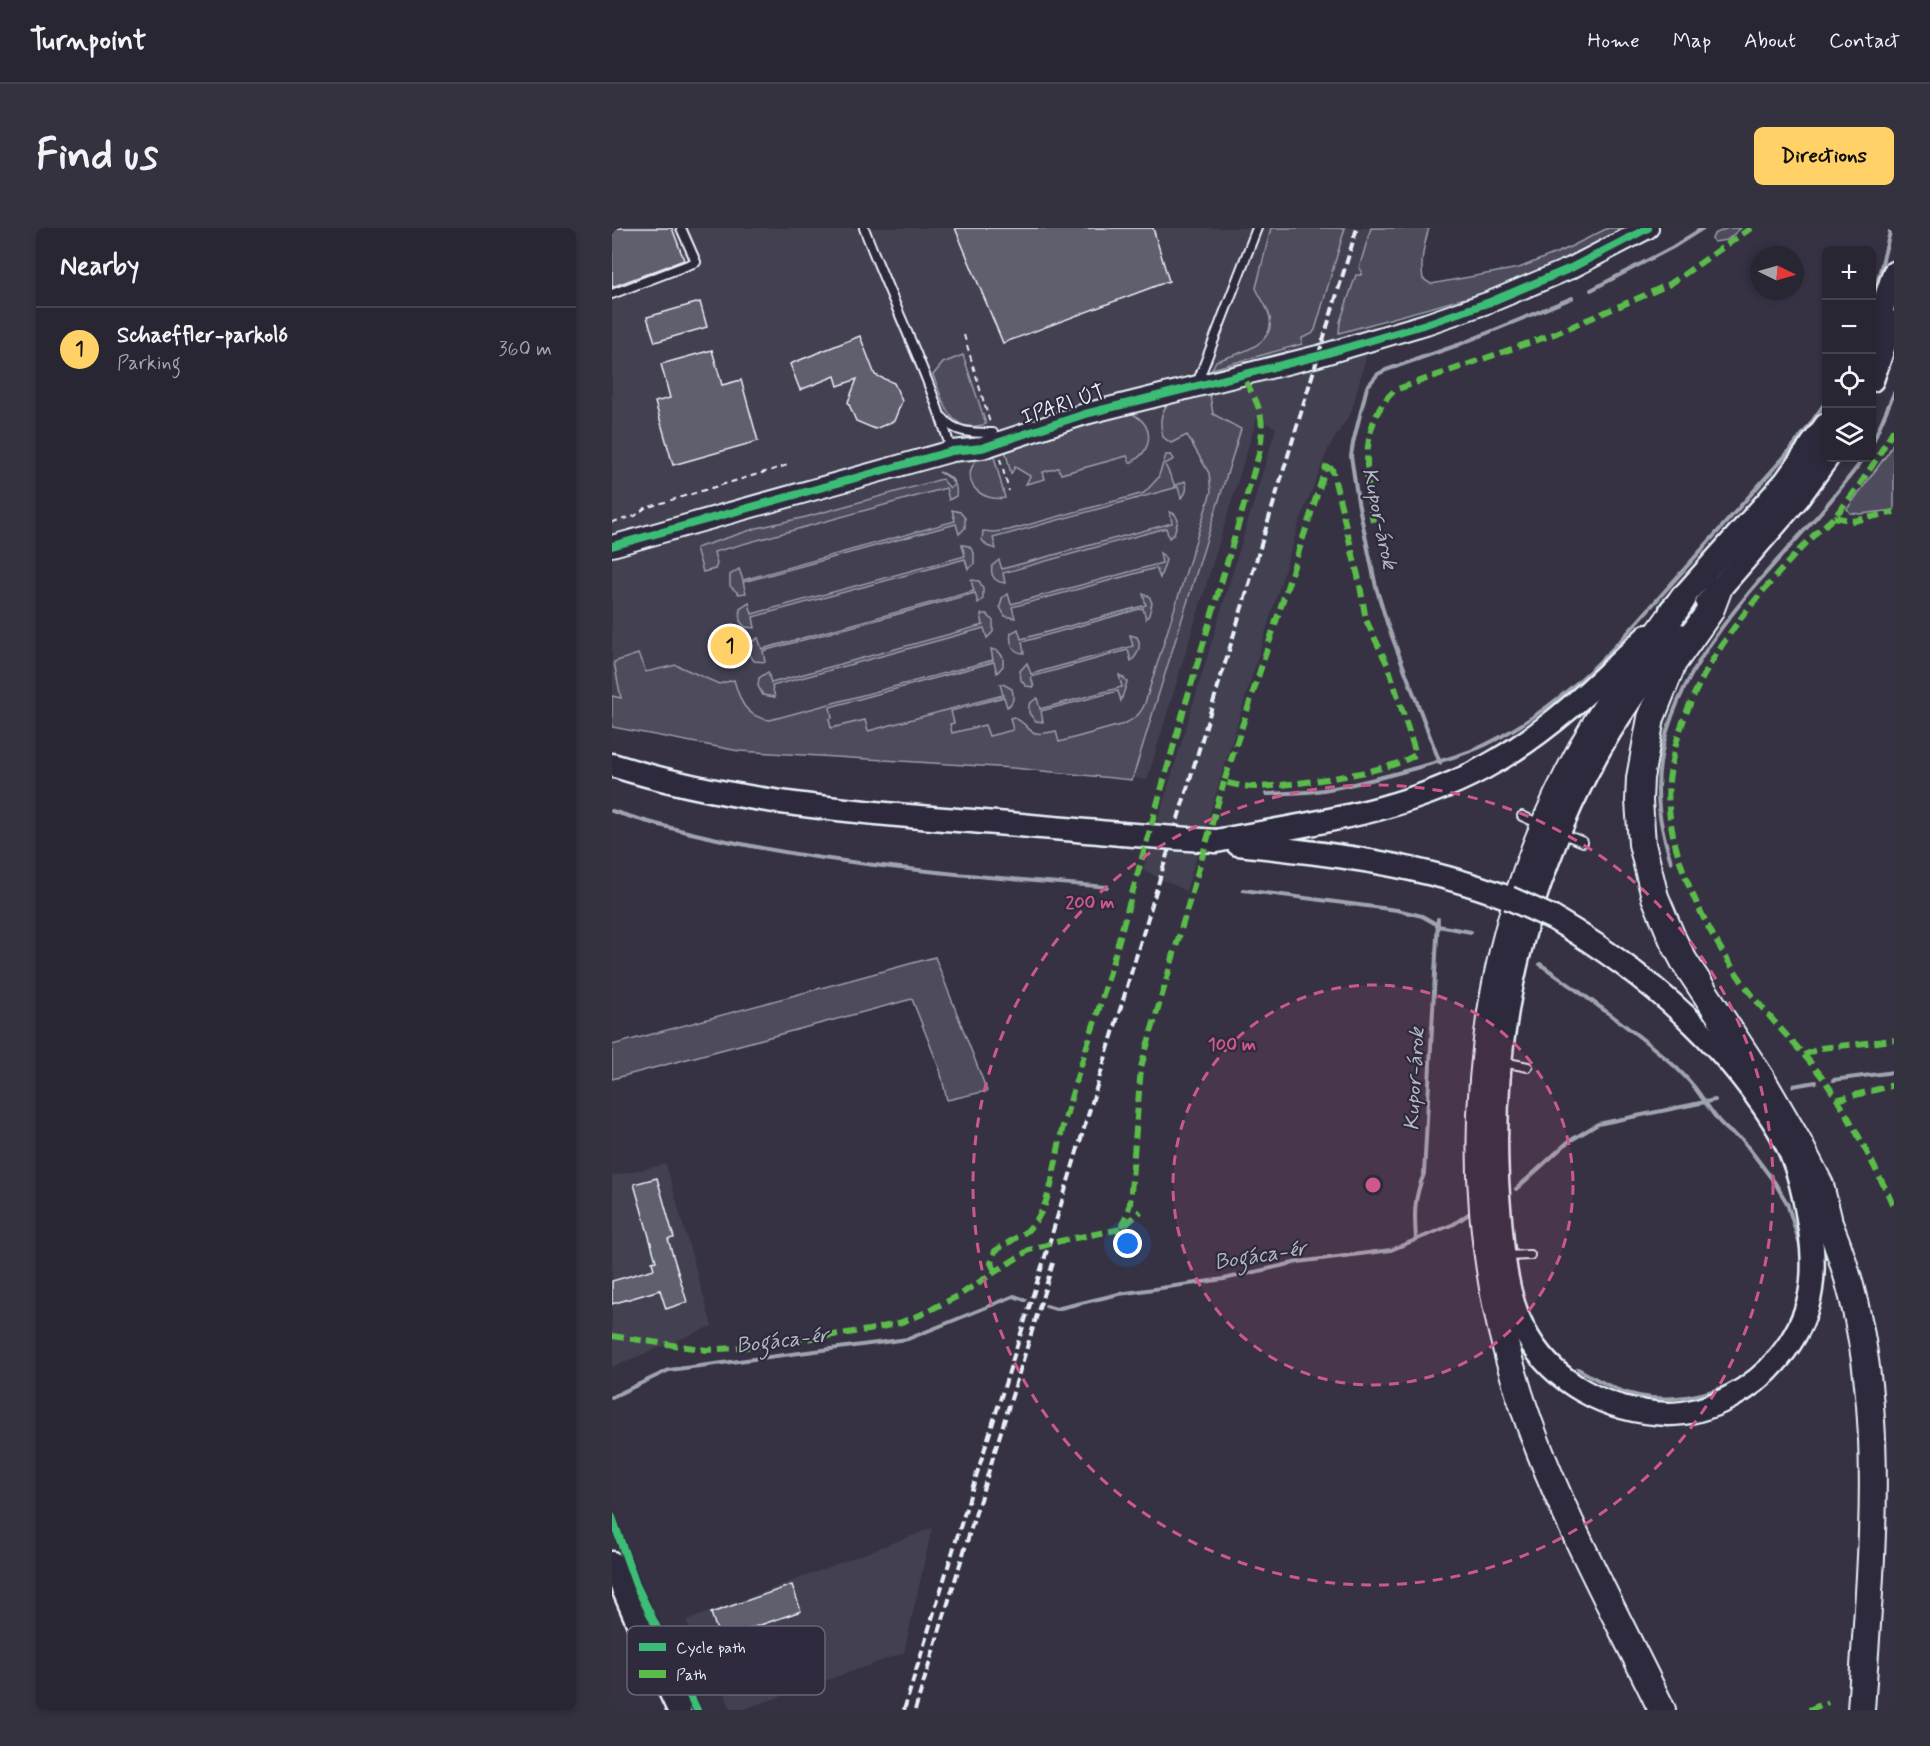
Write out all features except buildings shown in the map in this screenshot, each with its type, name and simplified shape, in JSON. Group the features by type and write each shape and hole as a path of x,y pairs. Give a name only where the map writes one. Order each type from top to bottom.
{"highway":[{"path":"1718,590 1710,611 1673,663 1651,718 1640,778 1642,844 1655,897 1673,940 1684,961 1761,1078 1797,1140 1820,1185 1844,1266 1862,1341 1870,1394 1873,1443 1870,1571 1861,1710"},
{"path":"1662,1710 1575,1530 1520,1396 1502,1336 1489,1264 1482,1200 1480,1142 1486,1046 1500,965 1515,905 1542,825 1599,718 1683,598"},
{"path":"1780,1131 1804,1168 1828,1218"}],"main road":[{"path":"1876,328 1894,273"},
{"path":"1876,369 1894,316"},
{"path":"612,765 712,790 784,803 870,813 1216,841 1242,840 1356,816 1429,793 1495,762 1525,742 1584,696 1683,598 1786,481 1822,432"},
{"path":"1242,840 1394,864 1472,884 1509,898 1553,918 1624,964 1677,1008 1728,1060 1780,1131 1794,1160 1808,1217 1814,1266 1812,1293 1805,1316 1786,1350 1770,1370 1735,1395 1702,1408 1667,1414 1613,1405 1583,1392 1554,1370 1532,1343 1517,1313 1504,1256 1495,1152 1500,1062 1510,989 1522,936 1545,867 1542,825 1594,759 1630,700 1681,633 1798,498 1824,462"},
{"path":"612,1563 639,1626"},
{"path":"672,1695 679,1710"}],"street":[{"path":"1523,288 1571,268 1648,228"},
{"name":"IPARI ÚT","path":"1146,398 1331,340 1523,288"},
{"name":"IPARI ÚT","path":"612,546 952,452 982,448 1085,414 1353,347 1444,318 1523,288"},
{"name":"IPARI ÚT","path":"952,452 992,428 1085,414"}],"lane":[{"path":"612,294 696,262 681,228"},
{"path":"864,228 879,270 917,352 952,452"},
{"path":"1198,381 1257,228"},
{"path":"939,411 944,420 956,429 971,432 992,428"},
{"path":"1542,825 1583,842"},
{"path":"1500,1062 1528,1067"},
{"path":"1504,1256 1530,1255"}],"path":[{"path":"964,335 992,428"},
{"path":"1000,458 1009,491"},
{"path":"612,522 635,516 645,508 788,465"}],"shaded area":[{"path":"612,228 1405,228 1383,294 1351,413 1329,447 1300,520 1186,891 1143,870 1276,428 1257,418 1147,780 612,707"},
{"path":"1271,228 1345,228 1315,330 1312,334 1302,338 1302,344 1212,369 1216,361 1243,352 1260,342 1270,328 1269,314 1256,288"},
{"path":"1371,228 1429,228 1423,253 1422,272 1423,279 1431,284 1519,268 1566,249 1608,228 1631,228 1584,253 1494,290 1339,333 1340,322 1356,275 1361,275 1362,271 1359,268"},
{"path":"1728,228 1741,228 1727,240 1714,242 1712,239 1714,234"},
{"path":"963,355 986,424 964,425 956,421 945,406 933,375 943,363"},
{"path":"1209,389 1213,414 1241,429 1132,780 1013,768 739,751 612,727 612,696 621,698 614,662 638,654 646,672 676,665 719,684 734,680 741,701 749,712 770,720 993,660 991,649 998,651 1003,657 1003,666 997,673 994,662 830,707 831,728 865,720 868,731 1003,695 1000,684 1012,689 1011,704 1007,707 1004,697 951,711 954,723 950,724 952,733 985,725 989,736 1013,730 1010,718 1013,717 1034,732 1056,731 1059,742 1128,722 1139,713 1145,703 1211,492 1209,473 1187,435 1171,443 1163,437 1162,415 1171,402"},
{"path":"1131,413 1145,425 1148,438 1143,452 1130,463 1127,456 1061,474 1058,468 1043,472 1045,479 1026,484 1030,476 1015,467 1011,474 1005,449"},
{"path":"1894,441 1894,510 1850,513 1847,509 1888,453"},
{"path":"992,449 1005,498 988,497 981,494 972,483 970,476 971,468 976,460"},
{"path":"1166,455 1171,455 1174,459 1165,464 1175,486 1185,481 1186,491 1181,498 1178,487 993,538 996,549 987,546 982,540 983,531 1009,530 1144,493 1158,478"},
{"path":"939,472 950,477 955,483 956,496 949,500 946,488 714,552 717,564 715,569 703,572 696,548 757,528 806,517 942,479 950,488 954,485 950,478"},
{"path":"952,510 960,512 965,518 965,528 959,534 956,524 743,582 746,593 739,594 730,586 730,575 739,569 743,580 955,521"},
{"path":"1170,512 1175,514 1178,520 1174,534 1169,538 1166,528 1003,573 1005,583 996,580 993,576 992,566 999,560 1002,569 1172,523"},
{"path":"962,545 969,546 974,553 974,564 968,569 965,559 753,617 755,628 745,627 740,621 740,609 749,603 752,614 965,556"},
{"path":"1160,553 1166,560 1160,578 1156,568 1012,607 1015,618 1005,616 1000,607 1002,598 1008,594 1011,604 1162,563"},
{"path":"971,580 979,581 983,588 983,599 978,603 975,593 763,651 765,662 754,661 750,655 749,644 758,638 762,649 974,591"},
{"path":"1143,594 1149,596 1152,603 1146,619 1143,608 1022,642 1024,653 1017,651 1011,644 1011,633 1018,629 1021,639 1146,605"},
{"path":"981,614 987,614 993,621 993,632 987,638 984,628 772,686 775,697 763,695 758,686 759,678 768,672 771,683 983,625"},
{"path":"1130,635 1137,637 1139,643 1136,656 1131,661 1128,650 1031,677 1034,687 1026,686 1021,680 1020,671 1027,663 1031,674 1133,646"},
{"path":"1119,675 1127,682 1121,701 1118,691 1041,711 1043,722 1035,721 1029,713 1029,704 1037,698 1040,709 1122,687"},
{"path":"935,957 987,1091 947,1100 940,1070 912,999 612,1079 612,1045"},
{"path":"666,1164 712,1326 612,1367 612,1176"},
{"path":"932,1528 904,1653 825,1681 825,1626 689,1626 686,1621"},
{"path":"724,1695 785,1695 742,1710 732,1710"}],"waterway":[{"name":"Kupor-árok","path":"1591,290 1673,247 1703,228"},
{"path":"1873,300 1891,228"},
{"name":"Kupor-árok","path":"1440,763 1388,626 1376,587 1358,502 1351,456 1367,387 1378,374 1386,370 1458,345 1572,298"},
{"path":"1876,435 1894,393"},
{"path":"1266,794 1310,792 1343,786 1447,759 1487,744 1543,710 1593,669 1623,638 1785,456 1822,407"},
{"path":"1671,862 1659,809 1659,767 1668,727 1684,689 1705,652 1730,616 1826,506 1861,462"},
{"path":"612,811 672,828 795,854 919,870 1107,887"},
{"path":"1243,890 1397,910 1422,916 1438,925"},
{"name":"Kupor-árok","path":"1416,1238 1416,1206 1424,1174 1438,919"},
{"path":"1438,926 1471,932"},
{"path":"1540,964 1604,1009 1670,1062 1695,1088 1721,1124 1742,1139 1787,1203 1802,1251"},
{"name":"Bogáca-ér","path":"1833,1080 1894,1072"},
{"name":"Bogáca-ér","path":"1793,1086 1816,1082"},
{"name":"Bogáca-ér","path":"1516,1189 1568,1142 1598,1124 1715,1100"},
{"name":"Bogáca-ér","path":"1046,1306 1056,1309 1119,1294 1224,1279 1298,1262 1391,1250 1454,1224 1473,1211"},
{"name":"Bogáca-ér","path":"612,1397 669,1370 908,1339 1014,1296 1025,1300"},
{"path":"1578,1369 1616,1389 1644,1397 1687,1397 1729,1385"}],"railway":[{"path":"904,1710 1049,1244 1357,228"},
{"path":"915,1710 1053,1263"}],"marked path":[{"path":"1373,522 1367,470 1370,435 1383,403 1395,390 1554,334 1670,284 1751,228"},
{"path":"995,1271 991,1263 995,1251 1027,1231 1036,1221 1044,1207 1051,1186 1062,1130 1075,1084 1106,986 1259,454 1261,418 1244,375"},
{"path":"1894,429 1851,497 1776,576 1752,604 1719,650 1704,675 1681,727 1669,781 1669,809 1674,838 1682,867 1708,926 1723,953 1756,1000 1819,1073 1835,1096 1869,1156 1894,1210"},
{"path":"1326,467 1332,469 1359,580 1366,620 1388,666 1416,754 1386,767 1315,781 1256,787 1224,782 1326,467"},
{"path":"1834,517 1854,521 1894,512"},
{"path":"1122,1227 1130,1204 1141,1067 1224,782"},
{"path":"1804,1055 1821,1048 1894,1040"},
{"path":"1836,1100 1894,1085"},
{"path":"612,1336 707,1350 747,1347 869,1330 899,1323 958,1296 1029,1250 1060,1241 1121,1229 1141,1211"},
{"path":"1809,1710 1828,1702"}],"cycle path":[{"path":"612,546 952,451 982,448 1085,414 1318,356 1426,324 1490,302 1571,268 1648,228"},
{"path":"612,1517 636,1585 656,1626"},
{"path":"690,1695 697,1710"}],"place":[{"name":"Schaeffler-parkoló","path":"730,646"}]}
